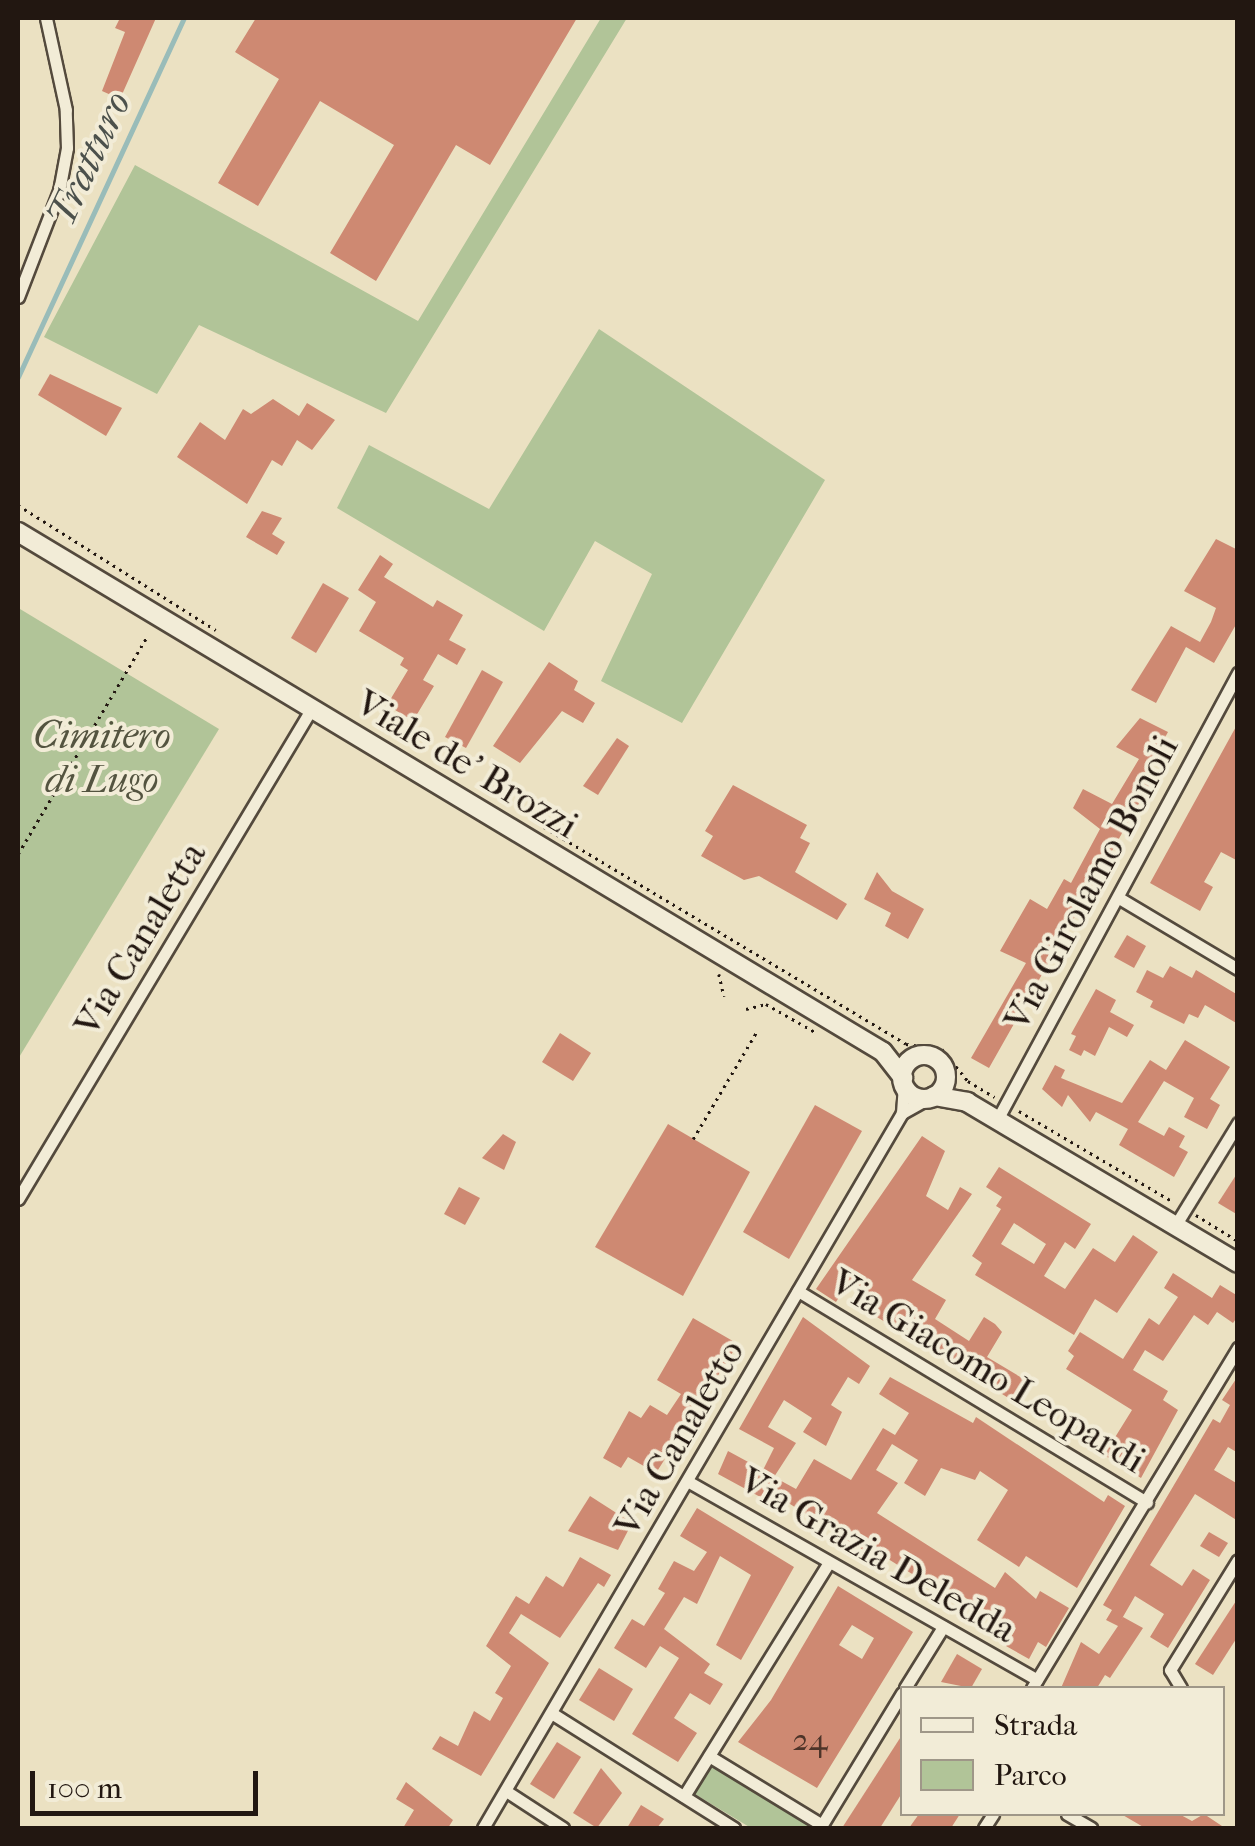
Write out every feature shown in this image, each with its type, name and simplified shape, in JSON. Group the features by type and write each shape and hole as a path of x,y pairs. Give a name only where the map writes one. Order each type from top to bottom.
{"street":[{"path":"18,297 59,191 67,148 66,110 46,18"},
{"name":"Viale de' Brozzi","path":"18,532 883,1052 903,1081 931,1098 1002,1112 1238,1263"},
{"name":"Via Girolamo Bonoli","path":"1002,1112 1238,673"},
{"name":"Via Canaletta","path":"18,1200 312,708"},
{"path":"1118,898 1238,970"},
{"name":"Viale de' Brozzi","path":"883,1052 938,1060 966,1102"},
{"path":"903,1081 918,1056"},
{"path":"902,1113 931,1098 946,1072"},
{"name":"Via Canaletto","path":"482,1828 553,1714 902,1113 903,1081"},
{"path":"1175,1226 1238,1123"},
{"name":"Via Giacomo Leopardi","path":"798,1292 1147,1502"},
{"path":"1035,1684 1238,1348"},
{"name":"Via Grazia Deledda","path":"689,1482 1035,1684"},
{"path":"1178,1686 1169,1679 1170,1670 1238,1560"},
{"path":"684,1796 829,1562"},
{"path":"907,1686 943,1627"},
{"path":"709,1756 821,1827 900,1698"},
{"path":"553,1714 734,1828"},
{"path":"506,1791 563,1828"}],"path":[{"path":"18,506 227,637"},
{"path":"18,854 146,638"},
{"path":"540,825 906,1044 942,1049 968,1081 1002,1112 1238,1240"},
{"path":"712,966 722,978 724,996"},
{"path":"693,1139 757,1031"}],"green space":[{"path":"601,18 627,18 386,413 199,325 157,394 44,337 135,165 418,321"},
{"path":"599,329 825,480 682,723 601,681 652,574 595,541 544,631 337,508 369,445 489,509"},
{"name":"Cimitero di Lugo","path":"20,609 219,729 18,1059 18,613"},
{"path":"711,1762 817,1826 751,1828 693,1793"}],"building":[{"path":"120,18 156,18 120,99 102,91 125,32 115,28"},
{"path":"256,18 577,18 490,165 456,145 376,281 330,253 394,145 320,101 258,206 218,183 279,79 235,52"},
{"path":"50,374 122,408 106,436 38,395"},
{"path":"273,399 299,416 307,403 335,420 312,450 297,440 282,466 272,460 247,504 177,457 200,422 225,440 243,409 251,414"},
{"path":"262,511 282,518 272,534 285,542 277,555 246,537"},
{"path":"1216,539 1238,550 1238,621 1214,663 1186,647 1156,703 1131,690 1171,626 1200,642 1216,608 1184,591"},
{"path":"380,555 393,564 384,577 433,607 437,600 463,615 449,640 466,649 457,665 438,654 423,680 434,686 413,721 387,705 408,670 400,665 404,658 359,631 376,602 358,590"},
{"path":"323,583 349,598 316,653 291,638"},
{"path":"549,662 578,681 574,690 595,703 583,723 562,711 520,763 493,746"},
{"path":"482,670 503,682 466,748 445,737"},
{"path":"1140,718 1168,732 1147,770 1155,775 989,1068 971,1058 1026,963 1000,951 1030,899 1047,909 1064,879 1071,883 1100,829 1073,808 1083,789 1112,804 1139,759 1116,747"},
{"path":"1238,723 1238,861 1221,852 1204,882 1213,887 1200,911 1150,883"},
{"path":"617,738 629,746 598,795 583,786"},
{"path":"733,785 807,825 800,838 810,843 795,872 847,904 837,920 759,876 744,880 701,856 713,836 705,831"},
{"path":"877,872 892,891 924,909 908,939 885,926 891,913 864,899"},
{"path":"1127,935 1146,946 1134,968 1114,957"},
{"path":"1170,966 1192,978 1196,970 1238,995 1238,1024 1205,1005 1198,1018 1189,1014 1184,1024 1150,1007 1153,1001 1136,992 1147,970 1163,978"},
{"path":"1096,989 1116,1000 1110,1012 1134,1025 1127,1037 1109,1027 1095,1056 1084,1050 1081,1056 1069,1050 1076,1036 1071,1034"},
{"path":"560,1033 591,1053 573,1081 542,1062"},
{"path":"1185,1040 1230,1067 1210,1099 1220,1105 1207,1129 1184,1117 1194,1098 1164,1081 1138,1122 1164,1136 1169,1127 1185,1136 1179,1147 1188,1152 1174,1177 1119,1145 1128,1129 1096,1112 1090,1122 1068,1095 1062,1107 1042,1089 1055,1065 1065,1070 1061,1078 1122,1103 1150,1060 1166,1070"},
{"path":"815,1105 862,1131 789,1259 743,1232"},
{"path":"668,1124 750,1172 683,1296 595,1247"},
{"path":"503,1134 516,1142 504,1170 482,1158"},
{"path":"922,1136 945,1151 926,1196 948,1210 960,1187 972,1194 912,1280 946,1300 935,1319 969,1341 984,1317 1002,1332 987,1357 1027,1381 1015,1402 872,1314 878,1304 847,1285 836,1302 816,1289"},
{"path":"999,1167 1091,1224 1075,1249 1065,1242 1044,1276 1065,1289 1093,1248 1115,1262 1133,1235 1158,1252 1117,1313 1095,1299 1074,1335 975,1275 982,1263 972,1256 1001,1209 996,1206 1002,1197 986,1187","holes":["1014,1223 1046,1244 1034,1264 1001,1244"]},
{"path":"1238,1172 1238,1215 1218,1203"},
{"path":"459,1187 480,1198 465,1225 444,1214"},
{"path":"1173,1273 1212,1298 1220,1285 1238,1296 1238,1316 1233,1323 1217,1312 1208,1325 1194,1315 1163,1361 1145,1350 1133,1370 1168,1391 1163,1400 1178,1410 1141,1478 1104,1455 1132,1410 1066,1369 1074,1356 1068,1351 1080,1332 1123,1359 1149,1318 1159,1325 1178,1297 1164,1288"},
{"path":"803,1317 870,1366 859,1384 848,1377 831,1405 842,1412 826,1446 803,1432 812,1418 784,1400 768,1427 796,1443 774,1477 796,1489 814,1459 851,1480 883,1428 895,1435 909,1413 879,1394 890,1377 973,1423 976,1417 1104,1502 1108,1495 1125,1506 1077,1588 1026,1556 1019,1567 977,1540 1008,1490 980,1471 975,1480 941,1468 925,1496 904,1483 918,1460 892,1444 876,1470 898,1483 877,1513 995,1588 1005,1572 1036,1599 1040,1591 1069,1608 1046,1647 1038,1642 1029,1659 1006,1646 1016,1628 964,1597 960,1604 885,1557 882,1562 771,1492 766,1500 718,1474 728,1451 763,1470 774,1448 739,1429"},
{"path":"693,1318 738,1344 656,1473 628,1457 621,1468 603,1458 629,1411 641,1418 650,1405 667,1415 681,1394 657,1380"},
{"path":"1238,1376 1238,1453 1228,1447 1214,1470 1238,1484 1238,1521 1195,1494 1150,1565 1182,1586 1193,1569 1210,1580 1168,1648 1150,1637 1164,1614 1135,1596 1120,1622 1123,1617 1143,1628 1110,1678 1105,1675 1098,1686 1062,1686 1081,1642 1099,1654 1118,1626 1106,1620 1112,1610 1103,1605 1213,1419 1220,1423 1230,1405 1222,1400"},
{"path":"590,1496 632,1523 618,1550 568,1531"},
{"path":"697,1508 794,1567 741,1660 716,1645 751,1575 720,1556 697,1604 684,1597 664,1629 710,1664 704,1673 723,1684 710,1705 690,1693 674,1718 697,1733 678,1762 632,1734 679,1658 660,1646 646,1668 614,1648 632,1619 644,1626 665,1593 658,1589 674,1561 694,1571 707,1552 680,1536"},
{"path":"1209,1532 1228,1543 1219,1557 1200,1546"},
{"path":"580,1557 611,1575 604,1587 598,1583 560,1638 521,1614 509,1633 549,1663 481,1776 432,1749 440,1736 458,1746 474,1711 490,1721 503,1698 495,1693 511,1666 486,1646 516,1596 529,1604 546,1576 563,1587"},
{"path":"838,1586 913,1632 817,1788 738,1742 771,1700","holes":["852,1625 874,1638 862,1659 839,1645"]},
{"path":"1238,1598 1238,1636 1213,1675 1195,1664"},
{"path":"957,1654 982,1669 972,1686 941,1682"},
{"path":"599,1668 633,1689 614,1721 579,1700"},
{"path":"900,1738 900,1796 880,1828 842,1828"},
{"path":"557,1742 581,1757 554,1799 530,1784"},
{"path":"601,1768 622,1793 597,1828 573,1813"},
{"path":"406,1782 453,1820 448,1828 403,1828 414,1810 396,1799"},
{"path":"641,1805 664,1819 657,1828 627,1828"},
{"path":"918,1816 959,1816 951,1828 909,1828"},
{"path":"1124,1816 1183,1816 1192,1821 1207,1816 1225,1828 1145,1828"}],"waterway":[{"name":"Tratturo","path":"18,377 184,18"}]}
